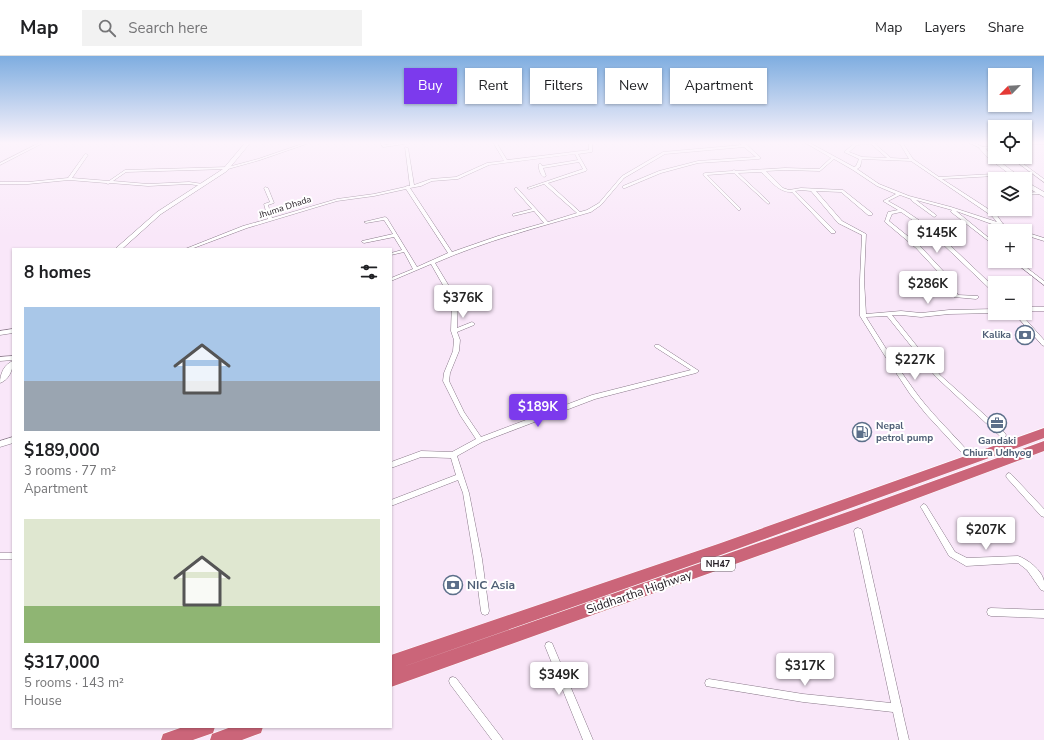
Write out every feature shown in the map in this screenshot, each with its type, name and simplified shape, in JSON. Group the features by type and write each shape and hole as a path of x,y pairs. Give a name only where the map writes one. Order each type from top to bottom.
{"highway":[{"name":"Siddhartha Highway","path":"392,663 746,540 1044,433"},
{"name":"Siddhartha Highway","path":"392,679 856,515 1044,446"},
{"path":"169,740 204,728"},
{"path":"218,740 252,728"}],"street":[{"path":"69,179 73,174"},
{"path":"108,183 121,174"},
{"path":"119,248 159,213 219,174"},
{"path":"410,174 412,187"},
{"name":"Jhuma Dhada","path":"190,248 245,227 271,220 298,210 337,200 412,187 431,180 457,178 465,174"},
{"path":"529,188 573,174"},
{"path":"392,280 451,254 547,222 589,211 600,204 623,177 628,174"},
{"path":"624,188 656,174"},
{"path":"706,174 706,176 739,209"},
{"path":"737,174 768,203"},
{"path":"766,174 782,189 793,191 842,191 870,214"},
{"path":"861,174 878,185 908,197 950,208 996,224"},
{"path":"932,174 994,215 1001,224"},
{"path":"1036,174 1044,180"},
{"path":"938,178 988,175"},
{"path":"0,183 28,183 69,179 148,185 189,183 202,185"},
{"path":"545,183 580,214"},
{"path":"407,187 451,254"},
{"path":"266,188 272,203 266,204 271,220"},
{"path":"1032,188 1042,194"},
{"path":"516,189 547,222"},
{"path":"813,190 840,222 864,234 862,280 863,316 912,392 963,450"},
{"path":"793,191 834,232"},
{"path":"898,193 898,195 884,201 933,232 988,284"},
{"path":"908,197 934,216"},
{"path":"950,208 988,239"},
{"path":"515,215 535,210"},
{"path":"902,211 890,214 887,221 918,247 944,274 956,296 976,297"},
{"path":"366,222 385,218 416,269"},
{"path":"364,242 395,235"},
{"path":"1032,236 1044,240"},
{"path":"392,254 404,251"},
{"path":"432,262 455,301 454,331 458,340 456,351 447,373 446,381 459,406 480,440"},
{"path":"1024,268 1044,283"},
{"path":"1032,309 1044,309"},
{"path":"863,316 901,313 921,315 949,312 988,311"},
{"path":"889,315 938,376 1003,435"},
{"path":"1023,320 1044,344"},
{"path":"454,331 472,324"},
{"path":"0,333 12,331"},
{"path":"392,465 421,454 453,455 480,440 594,396 696,371 657,346"},
{"path":"0,359 12,358"},
{"path":"0,380 12,365"},
{"path":"0,444 12,440"},
{"path":"453,455 466,493 478,559 485,611"},
{"path":"392,503 460,476"},
{"path":"1009,476 1044,514"},
{"path":"924,507 952,554 958,559 966,562 1018,559 1023,561 1033,570 1044,587"},
{"path":"858,531 904,740"},
{"path":"0,556 12,556"},
{"path":"991,612 1044,614"},
{"path":"549,646 588,740"},
{"path":"453,681 498,740"},
{"path":"709,683 803,698 898,708"}],"place":[{"name":"Kalika","path":"1025,335"},
{"name":"Gandaki Chiura Udhyog","path":"997,423"},
{"name":"Nepal petrol pump","path":"862,432"},
{"name":"NIC Asia","path":"453,585"}]}
